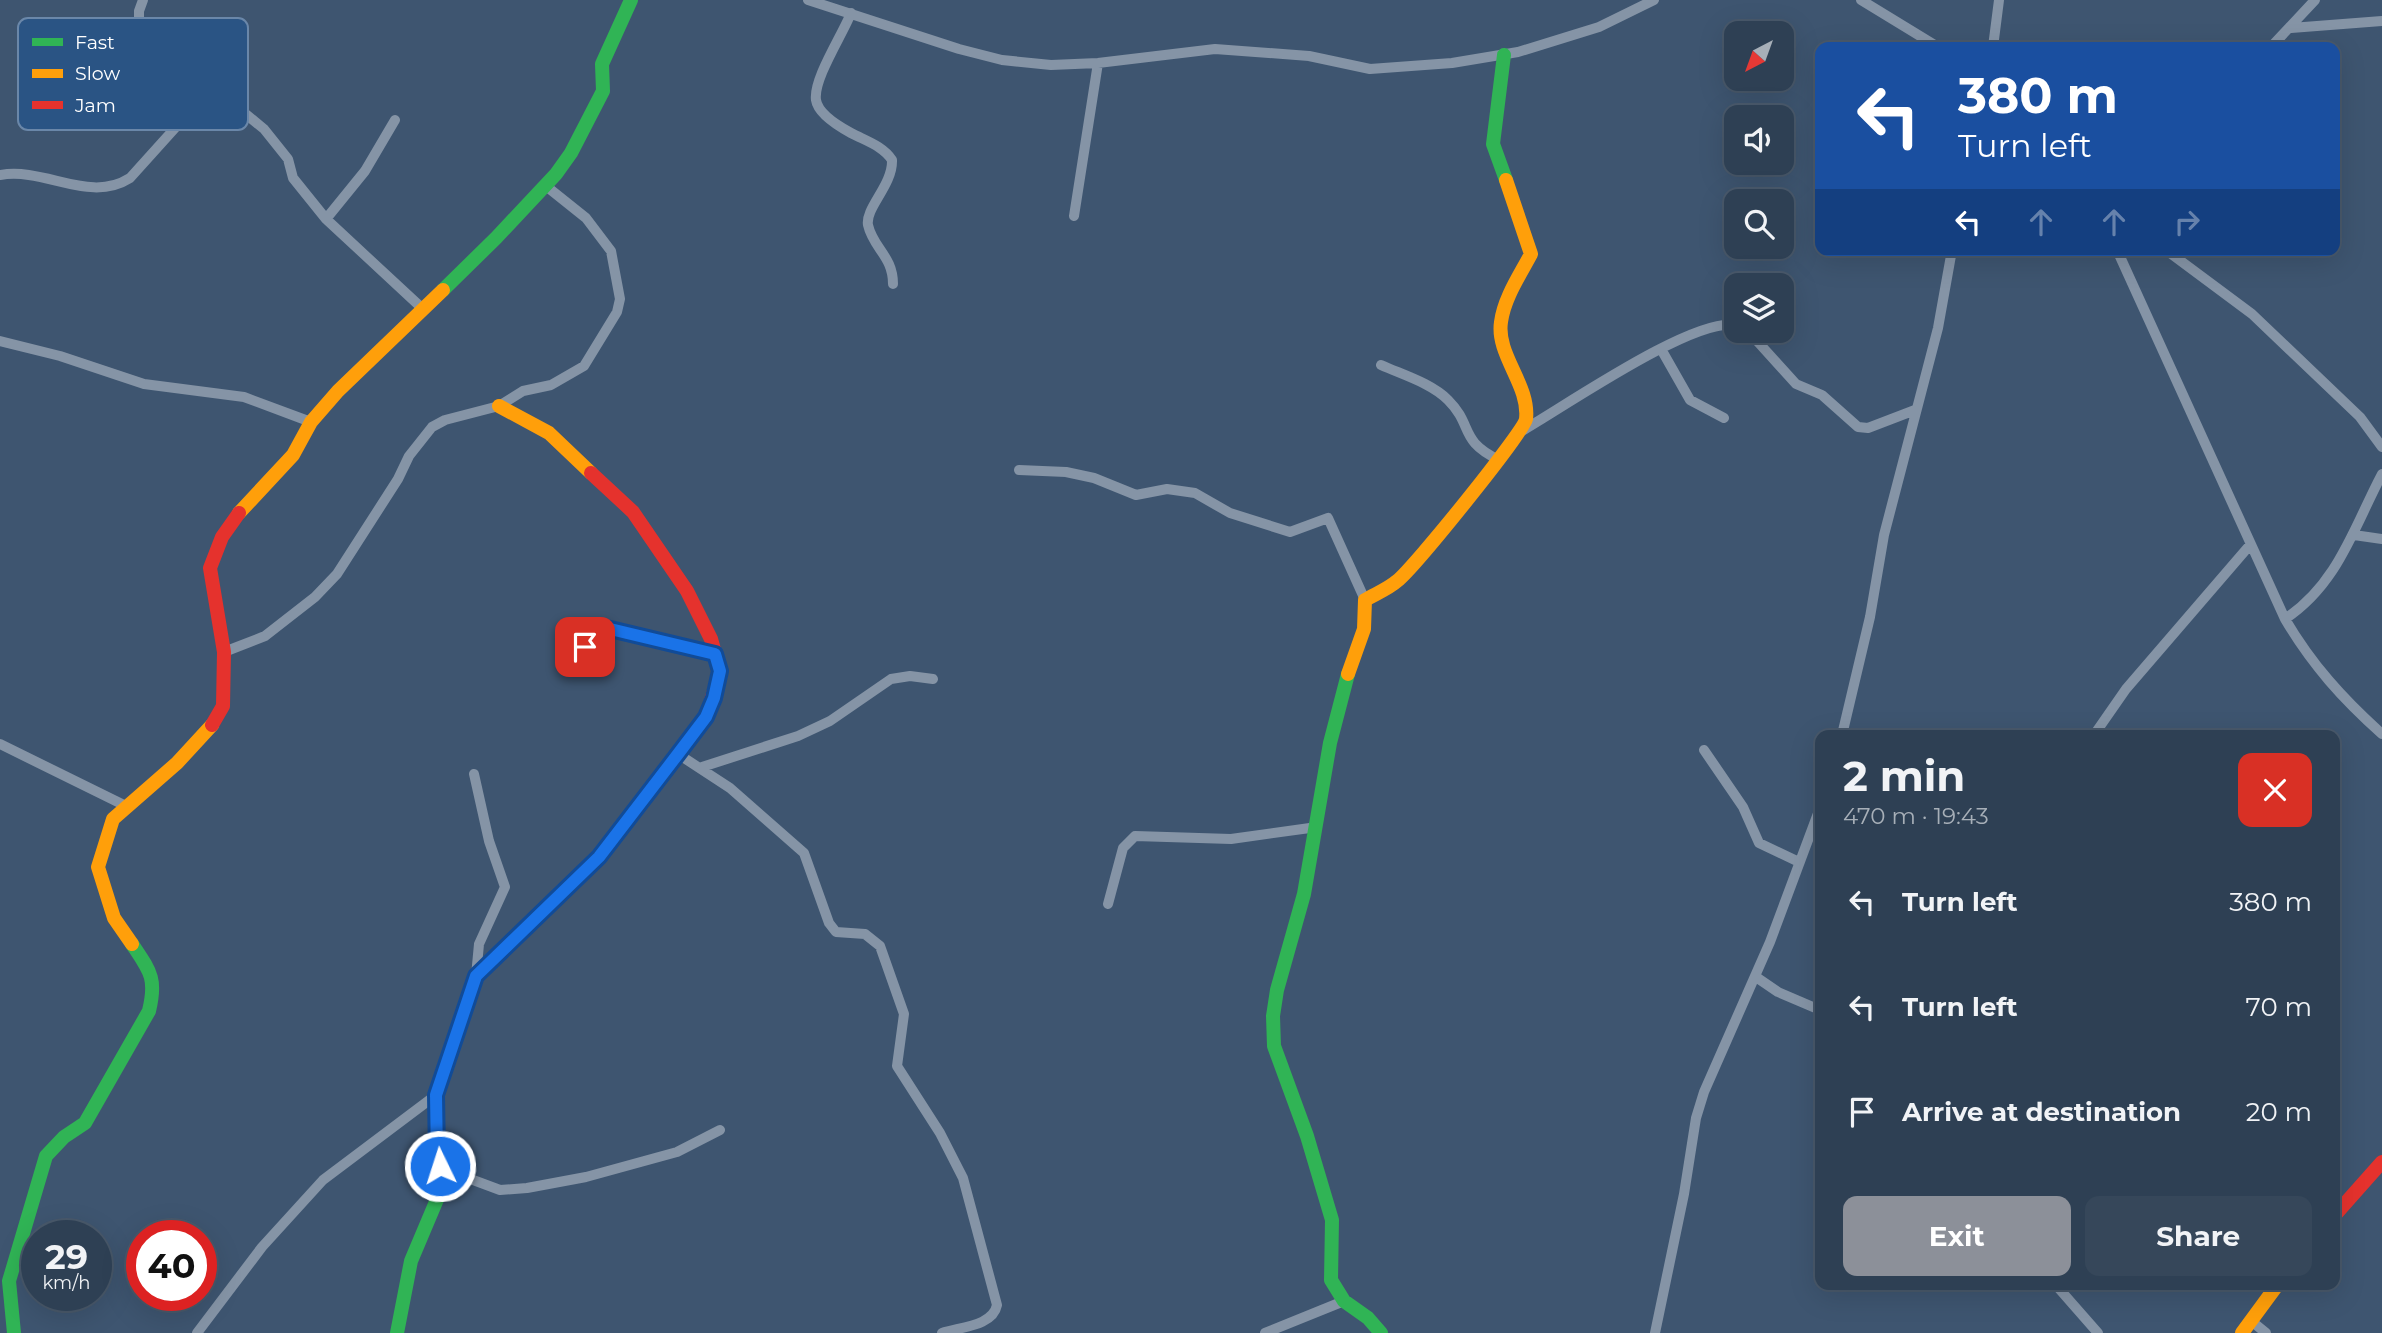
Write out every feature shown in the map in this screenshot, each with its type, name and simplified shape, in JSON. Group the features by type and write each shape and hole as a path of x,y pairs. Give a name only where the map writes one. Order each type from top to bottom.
{"street":[{"path":"139,18 143,0"},
{"path":"14,1333 9,1281 46,1156 64,1137 85,1124 116,1067 143,1027 154,992 152,974 114,918 102,889 98,867 113,819 177,763 213,724 223,706 224,652 210,568 212,555 241,510 293,455 311,422 338,391 424,310 546,186 571,153 603,91 602,64 631,0"},
{"path":"808,0 1002,60 1051,65 1098,63 1215,49 1308,56 1370,69 1452,63 1504,55 1599,27 1654,0"},
{"path":"1861,0 1930,42"},
{"path":"1996,42 1999,0"},
{"path":"2276,42 2315,0"},
{"path":"851,13 821,77 816,99 819,108 836,124 886,151 892,160 890,181 869,215 868,224 889,260 893,284"},
{"path":"2291,28 2382,21"},
{"path":"1365,600 1398,581 1499,460 1526,420 1522,390 1505,350 1500,325 1504,308 1531,254 1493,144 1504,55"},
{"path":"1074,216 1098,63"},
{"path":"248,117 278,146 291,164 293,178 326,219 424,310"},
{"path":"326,219 365,171 395,120"},
{"path":"0,175 24,172 96,190 114,188 130,178 173,130"},
{"path":"224,652 265,636 315,597 337,574 398,479 409,456 432,427 445,420 499,407 523,391 536,390 576,373 584,366 617,312 620,299 611,251 586,218 546,186"},
{"path":"1843,730 1870,617 1884,535 1898,491 1915,410 1938,328 1951,256"},
{"path":"2120,256 2285,619 2306,656 2332,687 2382,734"},
{"path":"2174,256 2252,314 2360,417 2382,447"},
{"path":"1520,432 1661,349 1702,329 1724,325"},
{"path":"0,341 60,356 144,384 244,397 311,422"},
{"path":"1759,343 1797,384 1822,395 1858,427 1868,428 1915,410"},
{"path":"1661,349 1690,400 1724,418"},
{"path":"1381,365 1428,386 1447,398 1458,412 1472,443 1499,460"},
{"path":"476,976 599,857 706,717 714,698 720,671 687,591 633,512 549,433 499,407"},
{"path":"1019,470 1066,472 1094,478 1136,495 1167,489 1195,493 1230,513 1290,532 1328,518 1365,600 1364,629 1356,645 1330,743 1317,827 1273,1016 1274,1046 1327,1199 1334,1239 1331,1280 1344,1301 1368,1318 1381,1333"},
{"path":"2285,619 2318,593 2354,535 2364,506 2382,474"},
{"path":"2354,535 2382,539"},
{"path":"2097,730 2126,689 2250,545"},
{"path":"573,652 585,647 606,628 615,628 649,640 715,654"},
{"path":"702,766 798,736 830,721 891,680 910,676 933,679"},
{"path":"0,744 128,807"},
{"path":"1704,750 1744,807 1759,843 1799,862"},
{"path":"678,754 702,766 785,834 804,853 829,923 836,932 865,934 880,946 904,1014 897,1066 940,1133 963,1178 997,1305 995,1315 988,1320 942,1333"},
{"path":"474,774 486,830 505,887 479,944 476,976 436,1095 437,1157 440,1166 500,1190 527,1188 586,1177 677,1152 720,1130"},
{"path":"1655,1333 1684,1194 1696,1118 1721,1049 1756,977 1815,821"},
{"path":"1108,904 1123,848 1135,836 1231,839 1317,827"},
{"path":"1756,977 1779,992 1815,1008"},
{"path":"197,1333 262,1247 323,1180 436,1095"},
{"path":"2340,1209 2382,1162"},
{"path":"397,1333 411,1261 449,1171"},
{"path":"2060,1290 2098,1333"},
{"path":"2242,1333 2273,1290"},
{"path":"1265,1333 1344,1301"},
{"path":"2250,1320 2266,1333"}],"traffic: fast":[{"path":"443,290 556,174 571,153 603,91 602,64 631,0"},
{"path":"1504,55 1493,144 1506,180"},
{"path":"1348,674 1330,743 1304,894 1277,990 1273,1016 1274,1046 1307,1136 1332,1220 1331,1280 1344,1301 1368,1318 1381,1333"},
{"path":"397,1333 411,1261 449,1171 440,1166 437,1157 436,1095 476,976 585,870"},
{"path":"14,1333 9,1281 46,1156 64,1137 85,1123 149,1011 152,982 132,944"}],"traffic: slow":[{"path":"1348,674 1364,629 1365,600 1393,584 1407,571 1489,473 1526,419 1523,394 1503,346 1501,322 1509,295 1531,254 1506,180"},
{"path":"239,513 293,455 311,422 338,391 443,290"},
{"path":"499,406 549,433 591,473"},
{"path":"132,944 114,918 98,867 113,819 177,763 212,725"},
{"path":"2242,1333 2274,1290"}],"traffic: jam":[{"path":"585,870 599,857 706,717 720,671 711,639 687,591 633,512 591,473"},
{"path":"212,725 223,706 224,652 210,568 222,537 239,513"},
{"path":"2340,1209 2382,1162"}],"route":[{"path":"440,1166 437,1157 436,1095 476,976 599,857 706,717 718,684 720,671 715,654 649,640 615,628 606,628 585,647"}]}
